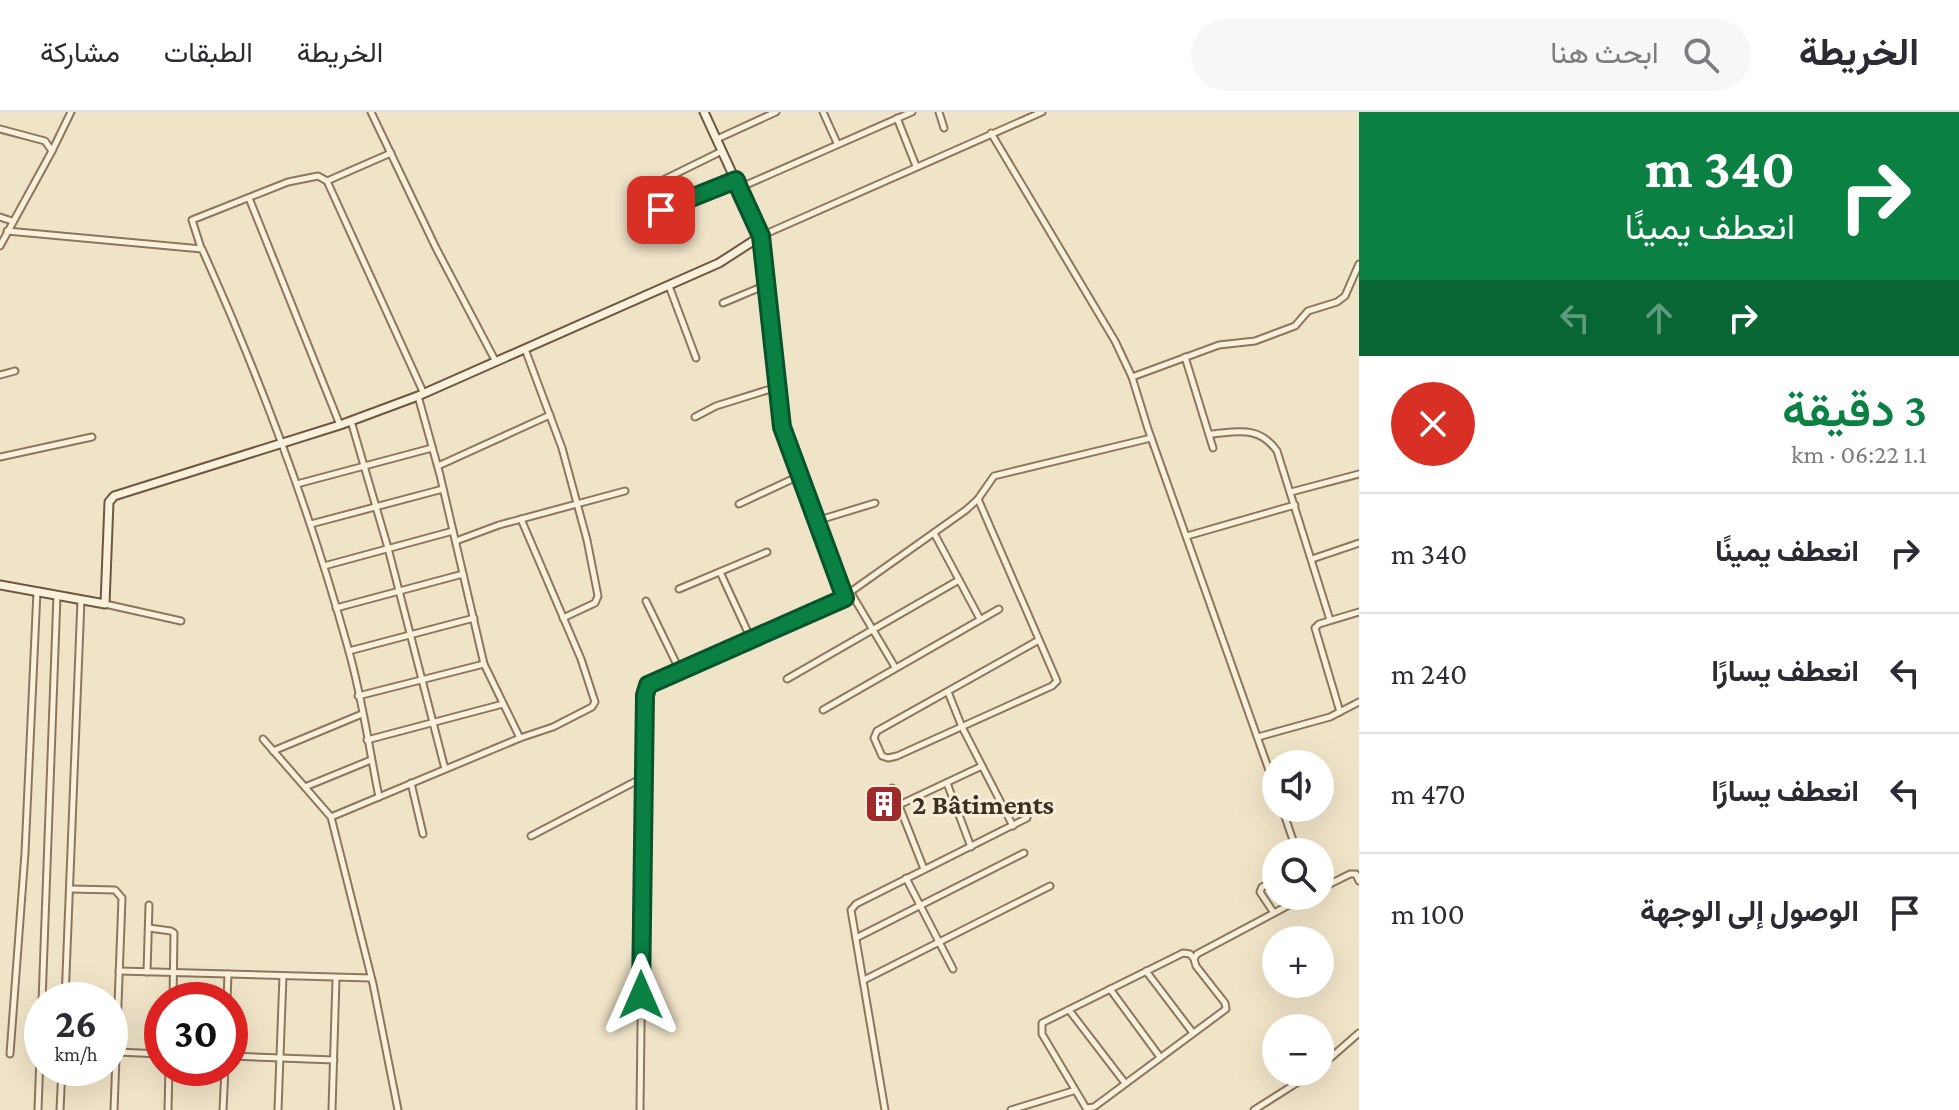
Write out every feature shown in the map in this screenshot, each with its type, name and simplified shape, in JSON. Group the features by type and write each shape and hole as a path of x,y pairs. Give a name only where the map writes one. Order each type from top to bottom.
{"street":[{"path":"0,246 70,114 61,112"},
{"path":"371,112 436,248 496,362"},
{"path":"704,112 761,236 782,427 845,598"},
{"path":"717,139 776,112"},
{"path":"823,112 837,143"},
{"path":"722,151 655,184 650,191 661,210 737,184 912,112"},
{"path":"939,112 944,128"},
{"path":"105,604 110,498 340,425 421,395 730,258 761,236 1042,112"},
{"path":"897,118 916,166"},
{"path":"0,129 45,141 52,151"},
{"path":"991,133 1107,325 1132,377 1262,750"},
{"path":"379,797 349,651 311,524 282,443 191,221 288,182 312,176 327,181 391,153"},
{"path":"327,181 421,395 484,664 520,738"},
{"path":"249,198 340,425"},
{"path":"0,217 12,221"},
{"path":"7,231 201,248"},
{"path":"1132,377 1230,342 1255,341 1295,326 1308,311 1337,302 1345,296 1359,264"},
{"path":"723,303 766,285"},
{"path":"669,286 696,358"},
{"path":"525,348 562,448 587,540 598,600 563,618"},
{"path":"1185,357 1213,448"},
{"path":"0,375 15,371"},
{"path":"695,417 716,406 777,387"},
{"path":"437,467 550,415"},
{"path":"351,421 388,548 445,769"},
{"path":"1210,434 1246,430 1266,440 1277,451 1330,620"},
{"path":"0,457 92,437"},
{"path":"640,1110 642,778 646,690 651,682 845,598 978,499 994,476 1151,438"},
{"path":"297,484 432,448"},
{"path":"1291,492 1359,474"},
{"path":"739,504 799,476"},
{"path":"311,524 443,489"},
{"path":"456,541 521,519 625,491"},
{"path":"978,499 1057,677 1055,684 888,758 882,756 874,738 877,731 1039,640"},
{"path":"816,521 875,503"},
{"path":"1187,536 1295,505"},
{"path":"331,817 553,727 595,702 593,689 521,519"},
{"path":"324,566 453,531"},
{"path":"934,533 980,619"},
{"path":"1312,559 1359,543"},
{"path":"679,589 767,552"},
{"path":"720,572 751,639"},
{"path":"336,608 463,574"},
{"path":"787,679 959,580"},
{"path":"0,585 181,621"},
{"path":"10,1054 26,840 37,591"},
{"path":"851,593 895,667"},
{"path":"38,1110 57,595"},
{"path":"66,982 81,600"},
{"path":"646,601 679,669"},
{"path":"823,710 999,609"},
{"path":"1340,712 1316,626 1359,612"},
{"path":"349,651 474,618"},
{"path":"358,696 484,664"},
{"path":"948,692 962,727 1013,826"},
{"path":"1258,737 1340,712 1359,702"},
{"path":"367,740 503,704"},
{"path":"273,751 362,714"},
{"path":"263,739 331,817 371,978 398,1110"},
{"path":"305,787 371,760"},
{"path":"899,805 982,766"},
{"path":"531,836 642,778"},
{"path":"411,783 423,834"},
{"path":"947,783 971,847"},
{"path":"892,788 924,869"},
{"path":"885,1110 852,907 1027,818"},
{"path":"856,938 1024,853"},
{"path":"1334,882 1350,874 1356,874 1359,881"},
{"path":"906,878 953,969"},
{"path":"864,980 1050,886"},
{"path":"71,889 115,890 121,894 119,982"},
{"path":"147,972 149,905"},
{"path":"1194,959 1197,954 1280,910"},
{"path":"149,928 174,933 174,982"},
{"path":"1185,953 1194,959 1227,1006 1224,1012 1091,1109 1083,1105 1073,1091 1040,1027 1046,1021 1146,971 1185,953"},
{"path":"119,971 371,978"},
{"path":"1146,971 1193,1033"},
{"path":"228,974 228,982"},
{"path":"278,1110 283,976"},
{"path":"332,1110 336,979"},
{"path":"1110,989 1160,1057"},
{"path":"1069,1010 1125,1083"},
{"path":"1334,1055 1359,1033"},
{"path":"248,1057 334,1060"},
{"path":"60,1110 61,1086"},
{"path":"114,1110 115,1086"},
{"path":"168,1110 169,1086"},
{"path":"223,1110 224,1086"},
{"path":"1254,1110 1292,1086"},
{"path":"1011,1110 1073,1091"}],"place":[{"name":"2 Bâtiments","path":"884,804"}],"route":[{"path":"641,995 642,778 648,685 845,598 782,427 761,236 736,180 661,210"}]}
